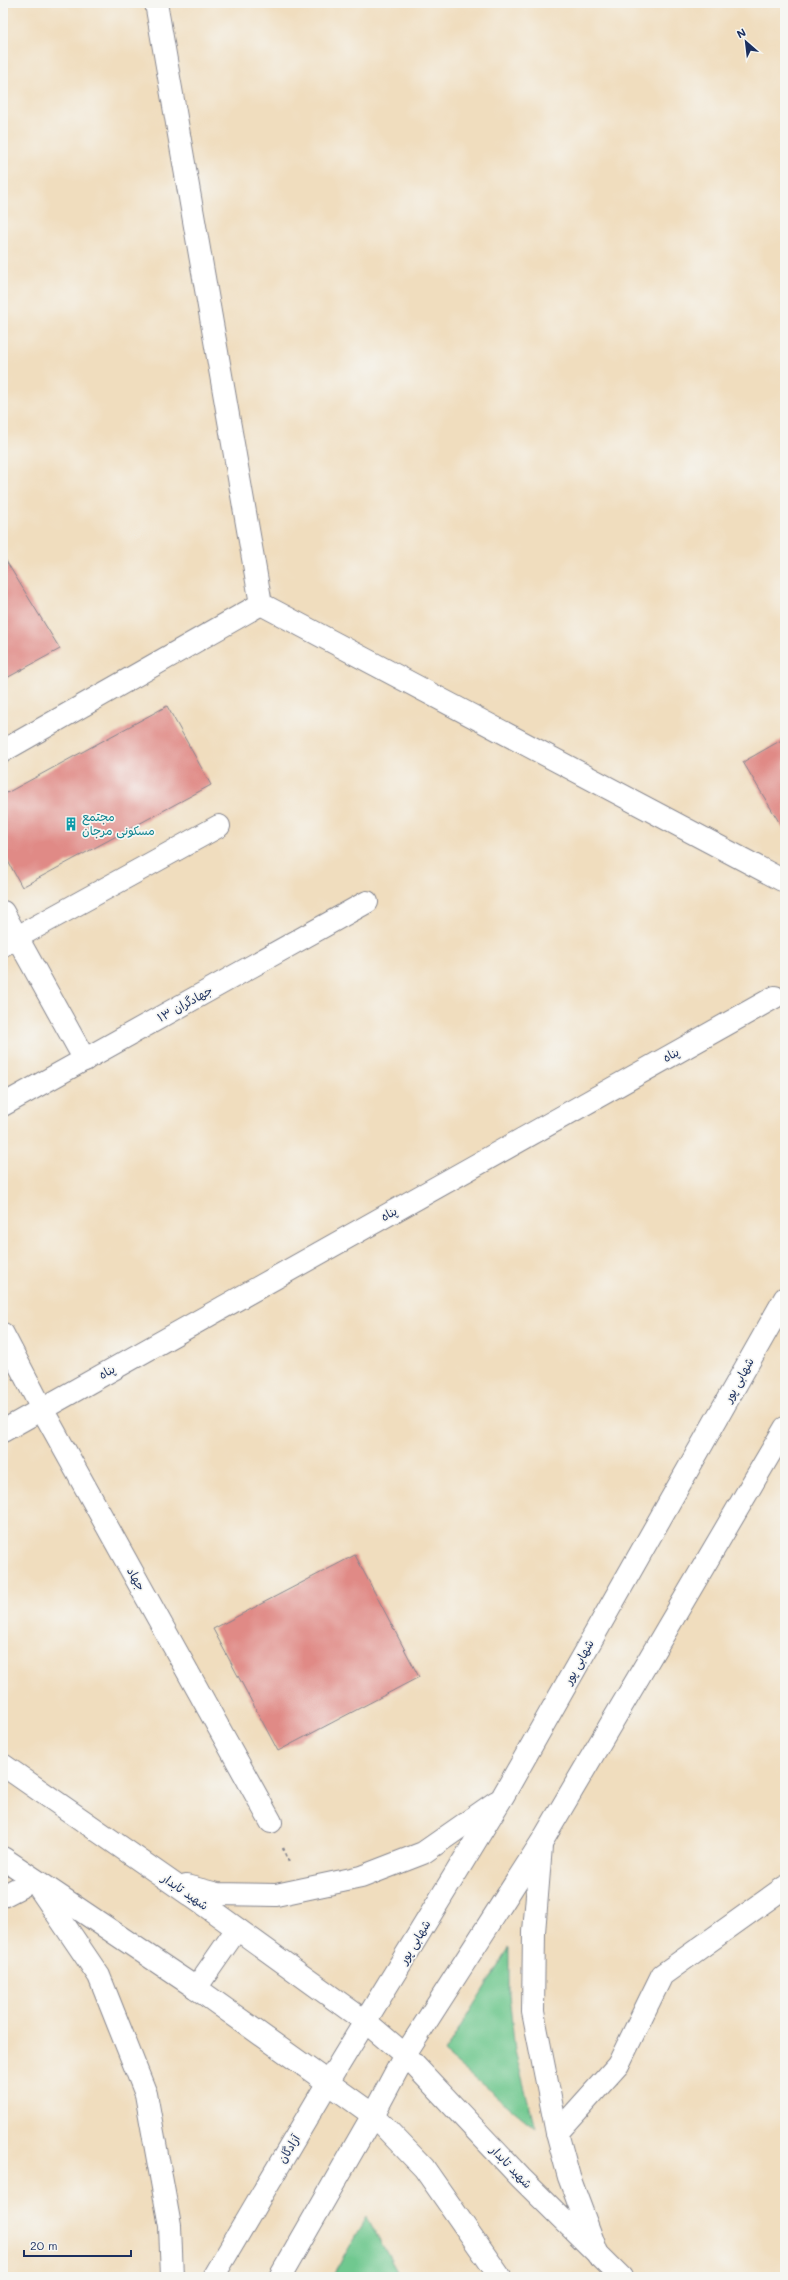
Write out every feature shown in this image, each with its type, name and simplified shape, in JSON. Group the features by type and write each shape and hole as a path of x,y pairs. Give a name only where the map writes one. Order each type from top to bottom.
{"street":[{"path":"156,3 262,604"},
{"path":"3,751 262,604"},
{"path":"262,604 784,881"},
{"path":"10,941 219,826"},
{"name":"جهادگران ۱۳","path":"3,1105 367,902"},
{"path":"3,912 10,941 85,1060"},
{"name":"پناه","path":"3,1431 775,997"},
{"name":"شهابی پور","path":"366,2022 504,1796 785,1298"},
{"name":"جهاد","path":"3,1334 42,1409 271,1822"},
{"path":"280,2277 373,2115 404,2055 541,1843 783,1436"},
{"name":"شهید تابدار","path":"3,1765 237,1929 366,2022 404,2055 521,2178 621,2277"},
{"path":"169,1881 217,1894 276,1895 361,1877 423,1853 504,1796"},
{"path":"541,1843 534,1932 533,2012 557,2133 569,2177 598,2255"},
{"path":"3,1858 196,1988 327,2084 373,2115 424,2168 500,2277"},
{"path":"3,1896 34,1880"},
{"path":"34,1880 99,1976 146,2094 170,2226 172,2277"},
{"path":"557,2133 618,2065 662,1975 785,1887"},
{"path":"196,1988 237,1929"},
{"name":"آزادگان","path":"213,2277 327,2084 366,2022"}],"path":[{"path":"271,1822 301,1890"}],"green space":[{"path":"509,1948 509,1995 515,2051 535,2128 444,2053"},
{"path":"367,2217 400,2277 332,2277"}],"building":[{"path":"3,556 60,649 3,680"},
{"name":"مجتمع مسکونی مرجان","path":"167,706 211,785 22,887 3,852 3,795"},
{"path":"785,738 785,832 743,762"},
{"path":"355,1555 419,1677 278,1751 213,1629"}],"place":[{"name":"مجتمع مسکونی مرجان","path":"71,824"}]}
